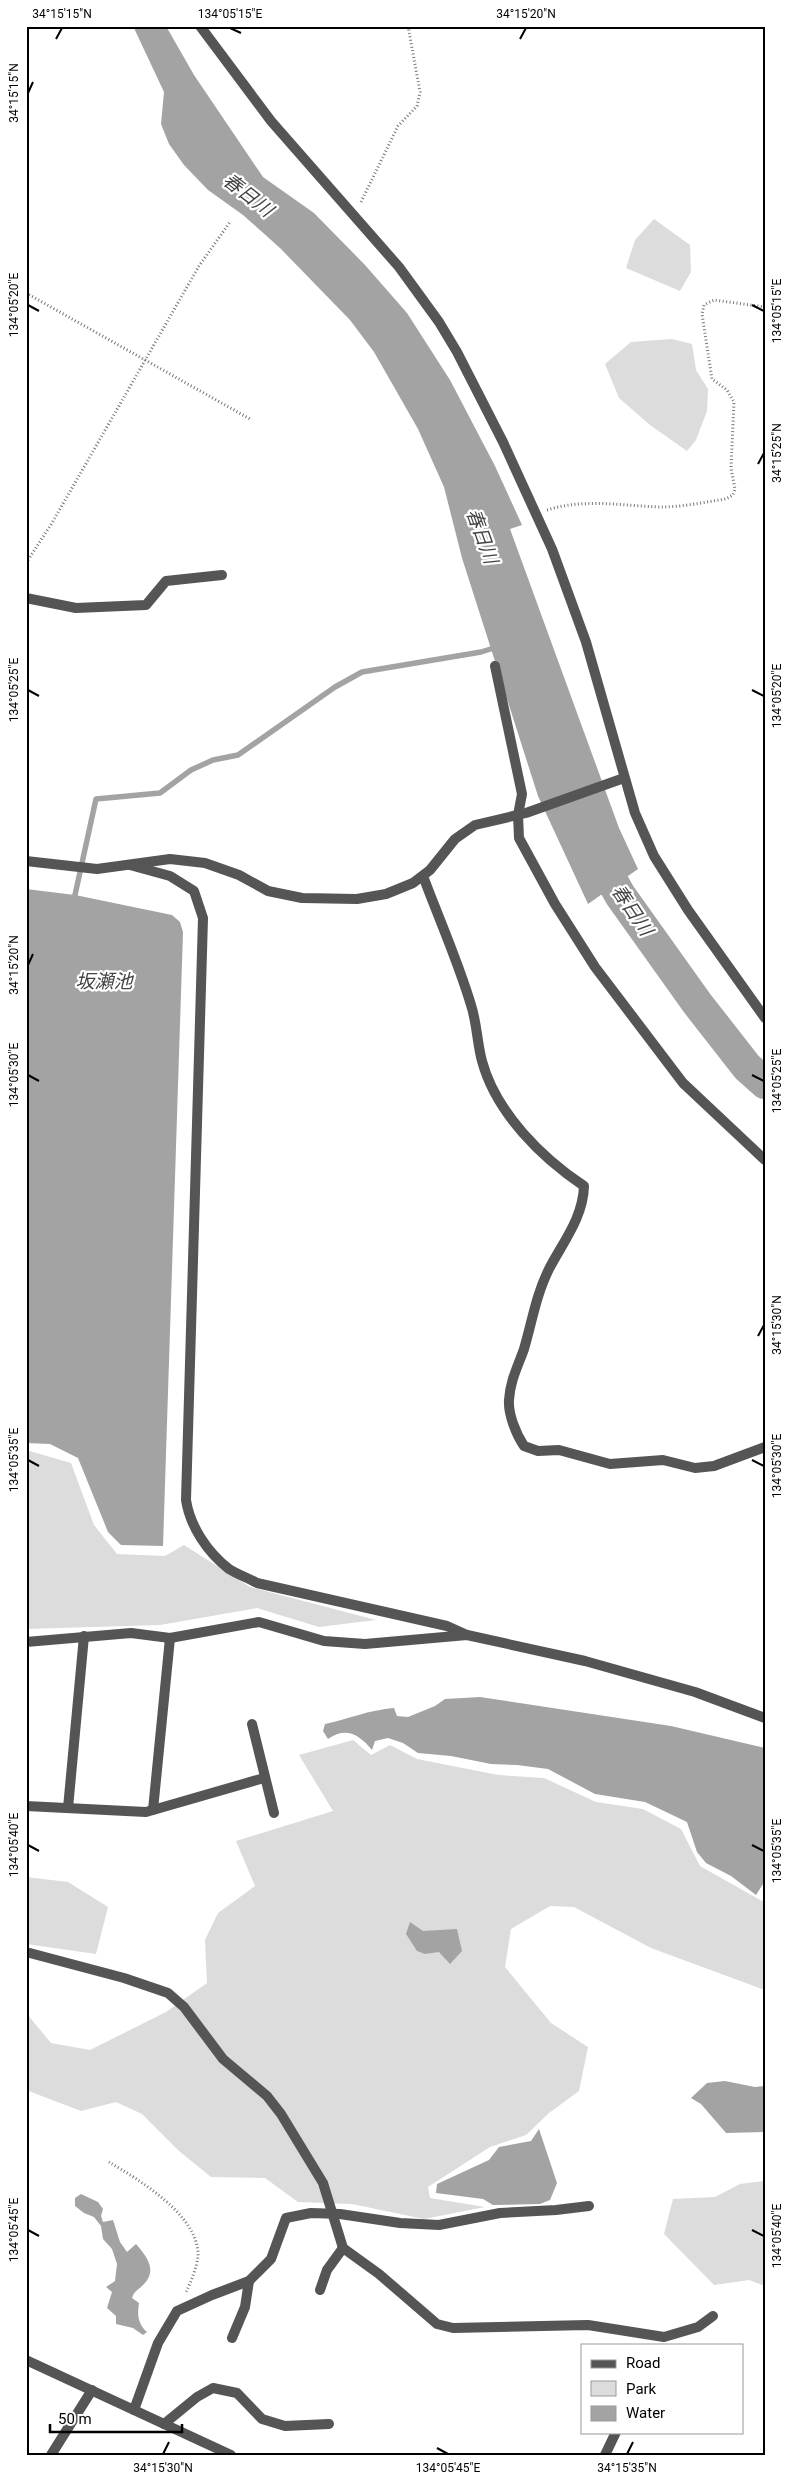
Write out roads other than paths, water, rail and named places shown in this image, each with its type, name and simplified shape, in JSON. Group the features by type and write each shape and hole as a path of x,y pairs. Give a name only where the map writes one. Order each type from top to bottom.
{"street":[{"path":"200,26 271,122 399,267 439,322 486,409 552,549 586,642 621,779 654,856 669,882 765,1018"},
{"path":"26,598 76,608 146,605 166,581 222,575"},
{"path":"495,666 522,794 519,838 555,904 595,967 683,1083 765,1160"},
{"path":"26,860 97,869 170,859 205,863 239,875 268,891 302,898 357,899 386,894 413,883 423,876 456,839 475,825 522,814 621,779"},
{"path":"130,865 170,876 194,891 203,918 186,1500 193,1526 206,1546 229,1569 257,1583 447,1626 467,1635 585,1661 695,1692 765,1718"},
{"path":"423,876 471,1006 482,1063 500,1100 523,1132 559,1169 584,1186 584,1201 579,1216 549,1270 535,1304 524,1350 514,1371 509,1402 516,1434 524,1446 538,1450 559,1450 610,1464 663,1460 695,1468 714,1466 765,1447"},
{"path":"26,1642 131,1633 170,1638 259,1622 324,1641 365,1644 467,1635"},
{"path":"68,1808 84,1636"},
{"path":"153,1810 170,1638"},
{"path":"252,1724 274,1813"},
{"path":"26,1806 146,1812 264,1778"},
{"path":"26,1952 124,1978 168,1994 184,2007 223,2058 267,2096 281,2114 323,2183 343,2248 379,2274 437,2324 453,2328 588,2324 662,2341 698,2327 713,2316"},
{"path":"134,2410 158,2343 177,2311 249,2281 271,2259 286,2218 311,2213 333,2214 400,2223 439,2225 500,2213 589,2206"},
{"path":"320,2290 327,2270 343,2248"},
{"path":"232,2338 245,2306 249,2281"},
{"path":"26,2360 231,2455"},
{"path":"164,2424 197,2397 213,2388 237,2393 262,2419 285,2426 329,2424"},
{"path":"51,2455 92,2390"},
{"path":"605,2455 615,2434"}],"water":[{"path":"133,26 166,26 194,75 263,177 314,213 365,265 407,313 450,380 495,466 522,525 510,529 619,828 638,869 588,904 538,796 462,558 444,487 418,429 374,352 350,320 280,248 243,215 208,190 184,165 169,144 161,124 164,92"},
{"name":"坂瀬池","path":"26,889 75,895 172,915 180,922 183,932 163,1546 121,1545 108,1532 78,1458 50,1444 26,1443"},
{"path":"480,1697 671,1726 765,1748 765,1881 756,1895 731,1876 706,1863 697,1852 687,1822 645,1802 595,1794 548,1769 491,1764 451,1756 418,1753 403,1743 388,1738 375,1741 372,1750 358,1736 341,1733 328,1739 323,1731 325,1724 376,1711 394,1708 397,1716 408,1717 435,1706 445,1699"},
{"path":"410,1922 423,1931 457,1929 462,1951 450,1964 439,1952 425,1954 417,1951 406,1934"},
{"path":"725,2081 755,2087 765,2086 765,2132 726,2133 701,2104 691,2098 707,2083"},
{"path":"539,2129 557,2183 550,2200 540,2204 493,2205 483,2199 436,2193 437,2184 489,2160 499,2147 531,2141"},
{"path":"81,2194 98,2202 103,2209 101,2216 103,2222 113,2220 120,2242 127,2252 136,2244 150,2265 150,2275 132,2298 139,2303 139,2319 147,2332 143,2335 133,2328 116,2324 116,2316 107,2308 112,2292 106,2287 115,2281 117,2264 112,2249 103,2239 101,2226 94,2217 84,2213 75,2206 75,2198"}],"waterway":[{"path":"75,895 96,799 160,793 191,770 213,760 238,755 335,687 362,672 481,652 497,647"},
{"name":"春日川","path":"593,847 620,895 697,1003 747,1067 765,1083"}]}
